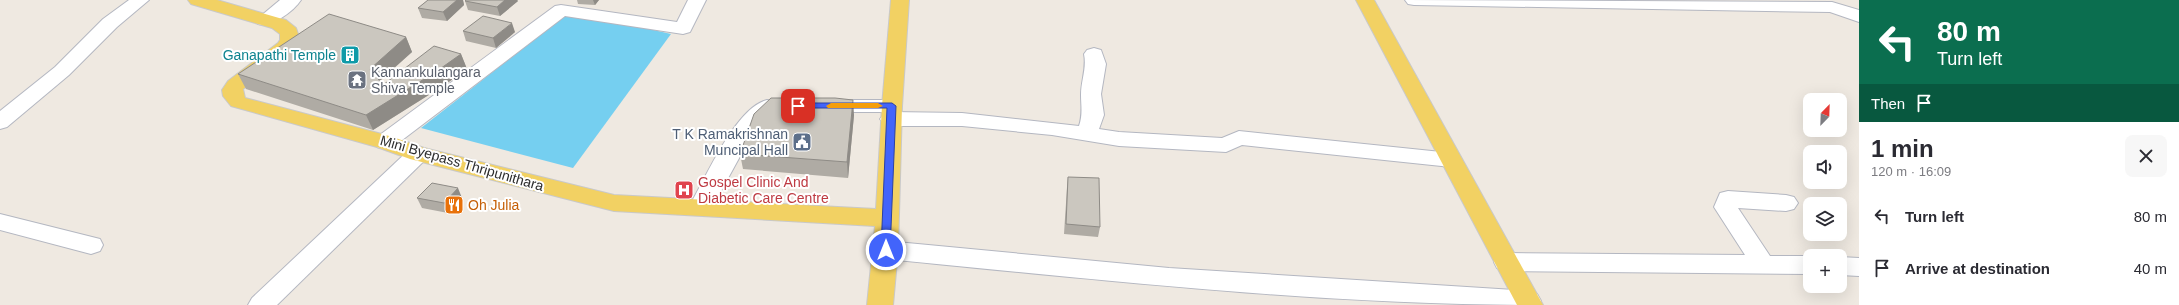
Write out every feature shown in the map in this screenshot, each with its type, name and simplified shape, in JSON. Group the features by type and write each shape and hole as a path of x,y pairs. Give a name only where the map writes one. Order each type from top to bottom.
{"main road":[{"name":"Mini Byepass Thripunithara","path":"197,0 279,24 289,32 290,40 285,47 235,85 232,90 233,96 238,102 385,142 418,154 614,203 886,218"},
{"path":"880,305 886,250 886,218 900,0"},
{"path":"1365,0 1529,303"}],"street":[{"path":"0,122 62,71 110,23 140,0"},
{"path":"265,20 292,0"},
{"path":"385,142 561,10 634,22 683,28 697,0"},
{"path":"1414,0 1680,2 1832,7 1859,16"},
{"path":"1087,133 1093,115 1091,94 1096,64 1094,54"},
{"path":"700,207 746,125 767,106 802,106 892,113 913,120 922,118 971,119 986,123 1087,133 1119,139 1226,145 1239,138 1451,160"},
{"path":"261,305 418,154"},
{"path":"1763,264 1726,207 1728,199 1786,203"},
{"path":"0,222 91,245"},
{"path":"886,250 1169,277 1529,303"},
{"path":"1506,262 1803,265"},
{"path":"1847,266 1859,267"}],"water":[{"path":"571,11 671,34 573,168 421,128"}],"building":[{"path":"428,0 457,0 443,12 418,8"},
{"path":"505,0 497,7 465,1"},
{"name":"Kannankulangara Shiva Temple","path":"329,14 406,37 370,69 383,85 434,46 461,54 437,71 366,115 238,74"},
{"path":"483,16 512,23 493,38 463,31"},
{"name":"T K Ramakrishnan Muncipal Hall","path":"771,98 835,98 853,100 847,162 740,154 754,114"},
{"path":"1068,177 1099,178 1100,227 1066,224"},
{"path":"432,183 458,188 444,203 417,198"}],"slow traffic":[{"path":"831,106 878,106"}],"place":[{"name":"Ganapathi Temple","path":"350,55"},
{"name":"Kannankulangara Shiva Temple","path":"357,80"},
{"name":"T K Ramakrishnan Muncipal Hall","path":"802,142"},
{"name":"Gospel Clinic And Diabetic Care Centre","path":"684,190"},
{"name":"Oh Julia","path":"454,205"}],"route":[{"path":"798,106 892,106 886,218 886,250"}]}
